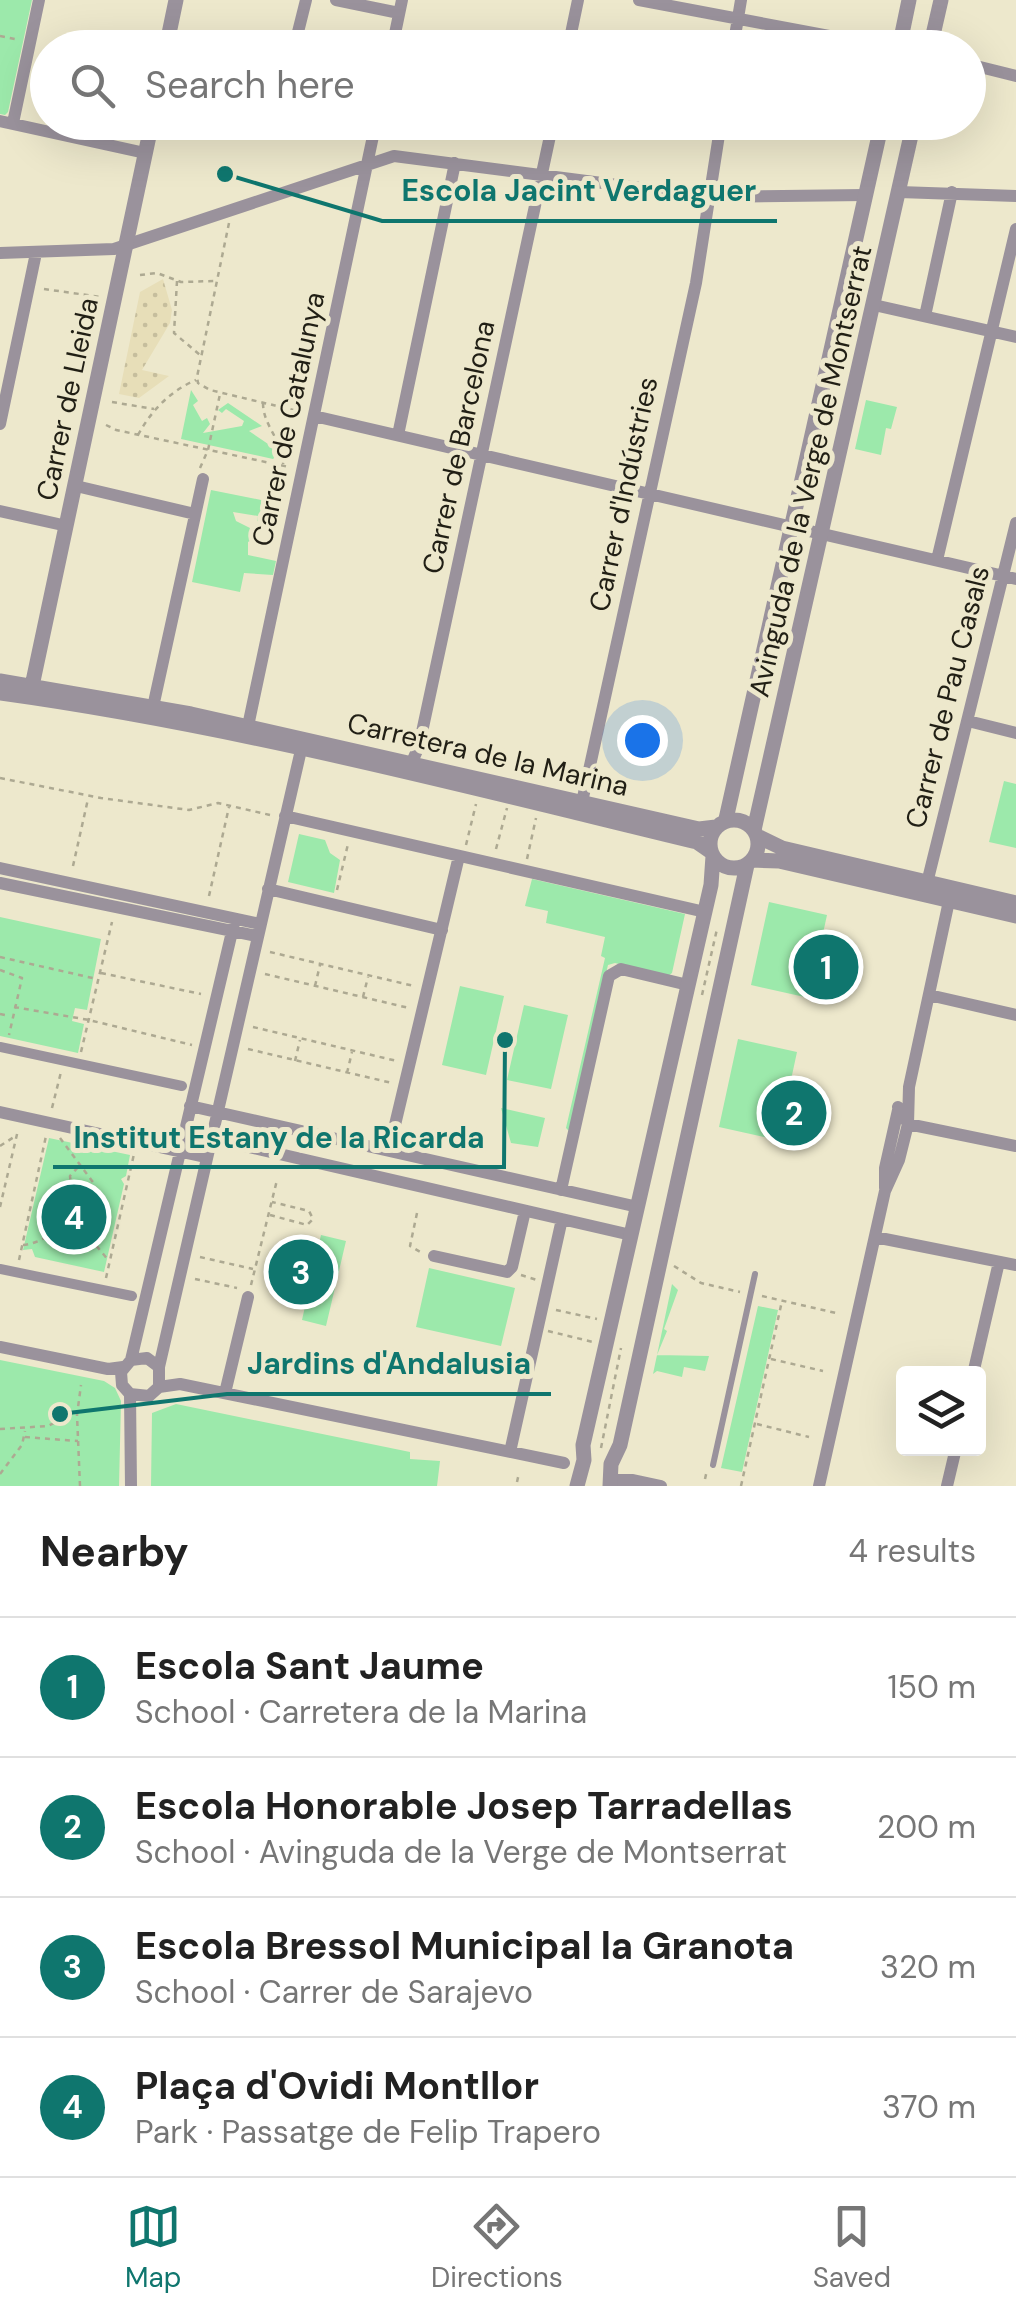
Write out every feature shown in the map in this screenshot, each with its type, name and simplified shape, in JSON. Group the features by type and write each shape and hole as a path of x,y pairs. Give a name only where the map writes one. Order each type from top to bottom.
{"street":[{"path":"31,30 39,0"},
{"path":"170,30 176,0"},
{"path":"298,30 306,0"},
{"path":"336,0 400,7"},
{"path":"572,30 578,0"},
{"path":"638,0 801,30"},
{"path":"736,30 741,0"},
{"path":"901,30 909,0"},
{"path":"934,30 941,0"},
{"path":"6,122 30,33"},
{"path":"986,68 1016,76"},
{"path":"87,140 145,153"},
{"name":"Carrer de Lleida","path":"29,694 148,140"},
{"name":"Carrer de Catalunya","path":"248,726 372,140"},
{"name":"Carrer de Barcelona","path":"412,762 419,746 549,140"},
{"name":"Carrer d'Indústries","path":"582,802 696,283 718,140"},
{"name":"Avinguda de la Verge de Montserrat","path":"721,823 878,140"},
{"name":"Avinguda de la Verge de Montserrat","path":"756,833 910,140"},
{"path":"0,253 104,251 394,156 710,197 865,195"},
{"path":"398,434 455,163"},
{"path":"899,192 1016,196"},
{"path":"925,316 952,192"},
{"path":"937,560 1016,229"},
{"path":"0,424 36,253"},
{"path":"874,306 1016,336"},
{"path":"312,415 1009,577"},
{"path":"152,707 200,479"},
{"path":"76,486 195,514"},
{"path":"0,510 66,526"},
{"name":"Carrer de Pau Casals","path":"927,883 1009,577 1016,523"},
{"name":"Carretera de la Marina","path":"0,681 29,694 396,771 697,842 712,853"},
{"name":"Carretera de la Marina","path":"0,693 152,707 698,828 721,823"},
{"path":"968,721 1016,733"},
{"path":"248,726 261,742"},
{"path":"132,1421 157,1381 268,889 278,815 301,750"},
{"path":"396,771 412,762"},
{"path":"278,815 705,912"},
{"path":"579,1472 705,912 712,853 710,838 721,823 745,822 782,848 1016,903"},
{"path":"610,1477 749,863 758,849 756,833"},
{"path":"712,853 728,867 780,861 1016,916"},
{"path":"389,1150 458,854"},
{"path":"0,868 258,930"},
{"path":"0,882 234,924"},
{"path":"268,889 442,930"},
{"path":"819,1486 885,1191 902,1152 909,1087 949,901"},
{"path":"131,1486 132,1421 125,1369 234,924"},
{"path":"560,1190 609,976 621,969 688,985"},
{"path":"929,995 1016,1015"},
{"path":"0,1047 182,1086"},
{"path":"885,1191 884,1168 898,1107 909,1087"},
{"path":"190,1106 638,1207"},
{"path":"898,1107 908,1124 1016,1146"},
{"path":"0,1112 206,1157"},
{"path":"210,1138 631,1235"},
{"path":"434,1256 502,1272 510,1270 526,1211"},
{"path":"510,1452 562,1219"},
{"path":"875,1236 1016,1265"},
{"path":"976,1366 1000,1262"},
{"path":"0,1269 132,1296"},
{"path":"226,1394 248,1297"},
{"path":"0,1347 108,1370 125,1369 146,1358 157,1381"},
{"path":"130,1394 157,1381 180,1384 510,1452 579,1472"},
{"path":"579,1472 600,1456 610,1477"},
{"path":"947,1486 954,1456"},
{"path":"610,1477 661,1486"}],"lane":[{"path":"713,1464 755,1274"}],"path":[{"path":"0,36 21,41"},
{"path":"197,380 229,222"},
{"path":"140,275 157,273 176,281 217,281"},
{"path":"176,281 174,333 202,356"},
{"path":"38,288 102,297"},
{"path":"197,380 220,392 312,415"},
{"path":"138,435 155,409 178,389 197,380"},
{"path":"200,479 220,392"},
{"path":"112,402 155,409"},
{"path":"263,402 265,421 284,454 282,466"},
{"path":"106,424 138,435 296,469"},
{"path":"0,778 189,810 210,803 278,815"},
{"path":"73,866 89,796"},
{"path":"458,854 476,801"},
{"path":"209,896 229,805"},
{"path":"494,860 507,808"},
{"path":"526,865 536,815"},
{"path":"336,896 349,838"},
{"path":"78,1064 112,922"},
{"path":"270,952 421,988"},
{"path":"0,957 98,979"},
{"path":"316,986 320,964"},
{"path":"0,970 21,976 9,1036"},
{"path":"100,973 204,995"},
{"path":"265,974 416,1010"},
{"path":"363,998 368,975"},
{"path":"14,1007 192,1045"},
{"path":"0,1014 11,1017"},
{"path":"253,1027 402,1062"},
{"path":"296,1060 300,1038"},
{"path":"248,1050 397,1084"},
{"path":"347,1073 352,1051"},
{"path":"52,1112 64,1060"},
{"path":"0,1204 18,1128"},
{"path":"16,1272 46,1134"},
{"path":"0,1146 16,1137"},
{"path":"60,1137 95,1185 95,1244 110,1262"},
{"path":"103,1290 134,1152"},
{"path":"22,1245 46,1238 65,1215 70,1202 70,1176 80,1164"},
{"path":"194,1278 249,1291 277,1180"},
{"path":"268,1215 306,1225 313,1220 308,1211 272,1202"},
{"path":"417,1213 410,1246 434,1256"},
{"path":"65,1215 96,1226"},
{"path":"200,1257 255,1270"},
{"path":"510,1270 548,1283"},
{"path":"741,1486 782,1301"},
{"path":"542,1306 598,1320"},
{"path":"537,1329 594,1342"},
{"path":"770,1358 824,1371"},
{"path":"80,1486 77,1411 81,1384"},
{"path":"0,1429 25,1430 57,1423 77,1411"},
{"path":"755,1424 809,1436"},
{"path":"0,1474 16,1456 25,1430"},
{"path":"25,1438 80,1441"},
{"path":"601,1440 615,1444"},
{"path":"516,1482 519,1473"}],"green space":[{"path":"0,0 32,0 5,115 0,114"},
{"path":"191,390 198,401 193,405 202,421 207,418 210,424 203,433 242,426 244,421 226,409 222,413 218,410 228,403 262,426 249,431 280,452 273,459 181,439"},
{"path":"866,400 897,407 891,429 886,428 881,455 855,449"},
{"path":"211,490 266,501 261,522 257,521 258,516 233,512 236,521 256,531 255,538 248,542 248,555 276,561 273,575 244,573 240,592 192,582"},
{"path":"1004,781 1016,784 1016,848 989,842"},
{"path":"299,834 325,840 330,853 340,860 334,893 288,882"},
{"path":"532,879 685,914 672,973 668,976 615,963 608,965 569,1131 566,1128 605,958 601,956 605,937 546,923 548,911 525,906"},
{"path":"769,902 827,915 809,998 751,985"},
{"path":"0,917 101,939 87,1010 75,1008 72,1021 84,1024 78,1053 0,1036"},
{"path":"460,986 504,996 486,1075 442,1065"},
{"path":"524,1005 568,1015 551,1089 507,1080"},
{"path":"738,1039 797,1052 778,1140 719,1127"},
{"path":"501,1108 545,1118 538,1147 511,1143"},
{"path":"49,1138 130,1155 126,1176 121,1179 124,1184 104,1272 35,1257 32,1249 23,1250"},
{"path":"321,1235 346,1241 326,1326 302,1320"},
{"path":"429,1268 515,1288 501,1346 416,1327"},
{"path":"672,1284 678,1290 657,1355"},
{"path":"758,1306 778,1310 742,1472 721,1468"},
{"path":"657,1355 709,1356 705,1371 684,1367 682,1377 657,1371 653,1374"},
{"path":"0,1360 104,1381 115,1388 121,1401 119,1486 0,1486"},
{"path":"176,1404 410,1452 410,1459 440,1461 437,1486 151,1486 152,1413"}],"sand":[{"path":"163,279 172,310 170,323 142,370 169,376 139,398 119,394 140,292"}],"place":[{"name":"Escola Jacint Verdaguer","path":"225,174"},
{"name":"Escola Sant Jaume","path":"826,967"},
{"name":"Institut Estany de la Ricarda","path":"505,1040"},
{"name":"Escola Honorable Josep Tarradellas","path":"794,1113"},
{"name":"Plaça d'Ovidi Montllor","path":"74,1217"},
{"name":"Escola Bressol Municipal la Granota","path":"301,1272"},
{"name":"Jardins d'Andalusia","path":"60,1414"}]}
